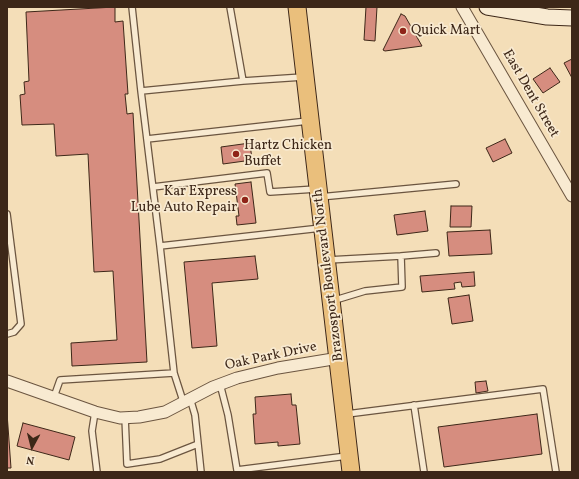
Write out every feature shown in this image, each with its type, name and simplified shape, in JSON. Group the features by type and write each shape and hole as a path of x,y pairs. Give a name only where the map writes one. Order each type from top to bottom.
{"main road":[{"name":"Brazosport Boulevard North","path":"297,7 339,358 350,464"},
{"path":"487,7 547,17 572,18"}],"street":[{"name":"East Dent Street","path":"462,7 572,196"},
{"name":"Oak Park Drive","path":"7,381 95,412 125,418 165,412 220,384 237,378 278,368 339,358"}],"lane":[{"path":"132,7 174,373 195,415 201,472"},
{"path":"230,7 242,82"},
{"path":"141,91 305,77"},
{"path":"147,139 310,121"},
{"path":"153,187 267,173 270,192 319,193 456,184"},
{"path":"7,214 21,324 14,332 7,334"},
{"path":"160,246 323,228"},
{"path":"327,260 436,253"},
{"path":"332,301 365,291 402,287 401,256"},
{"path":"54,397 60,380 174,373"},
{"path":"220,384 228,415 237,470 350,464"},
{"path":"345,414 543,389 556,472"},
{"path":"414,405 424,472"},
{"path":"95,412 92,431 97,472"},
{"path":"125,418 127,464 160,459 198,444"}],"building":[{"path":"115,7 115,22 123,21 128,94 125,94 127,114 133,113 147,362 72,366 71,343 117,340 113,271 94,272 88,154 56,156 54,124 22,125 20,95 25,94 24,82 29,81 26,12"},
{"name":"Quick Mart","path":"366,7 377,7 375,41 364,40"},
{"name":"Quick Mart","path":"401,14 405,16 422,46 385,51 383,50"},
{"path":"572,59 572,78 564,63"},
{"path":"550,68 560,82 543,93 533,79"},
{"path":"505,139 512,153 493,162 486,148"},
{"name":"Hartz Chicken Buffet","path":"250,143 252,160 223,164 221,147"},
{"name":"Kar Express Lube Auto Repair","path":"251,182 256,223 237,225 236,216 239,216 235,184"},
{"path":"451,206 472,206 471,227 450,227"},
{"path":"425,211 428,231 397,235 394,215"},
{"path":"490,230 492,254 449,256 447,232"},
{"path":"255,256 258,279 212,283 217,346 192,348 184,262"},
{"path":"474,272 475,286 462,287 461,282 454,283 455,289 422,292 420,276"},
{"path":"469,295 473,321 452,324 448,298"},
{"path":"486,381 488,391 476,393 475,382"},
{"path":"291,394 292,405 296,405 300,444 278,446 278,442 255,444 253,414 256,414 255,397"},
{"path":"7,413 11,468 7,468"},
{"path":"537,414 542,454 444,467 438,427"},
{"path":"23,423 75,437 69,460 17,446"}],"place":[{"name":"Quick Mart","path":"403,31"},
{"name":"Hartz Chicken Buffet","path":"236,154"},
{"name":"Kar Express Lube Auto Repair","path":"245,200"}]}
